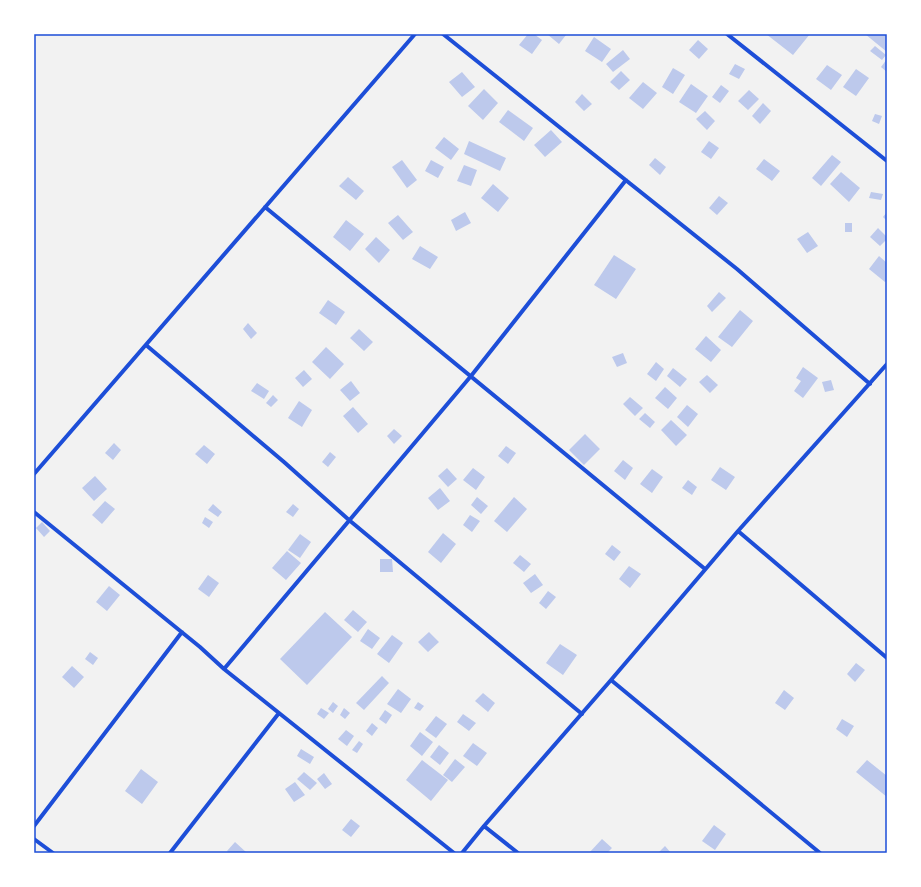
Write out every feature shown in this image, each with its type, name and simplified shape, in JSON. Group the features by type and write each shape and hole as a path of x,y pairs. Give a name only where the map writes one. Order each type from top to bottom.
{"street":[{"path":"34,474 415,34"},
{"path":"443,34 737,269 870,384"},
{"path":"727,34 887,161"},
{"path":"224,669 471,376 626,180"},
{"path":"265,207 705,569"},
{"path":"146,345 284,462 349,520 582,714"},
{"path":"462,853 738,531 887,364"},
{"path":"34,512 182,632 224,669 454,853"},
{"path":"738,531 887,658"},
{"path":"34,826 182,632"},
{"path":"611,680 820,853"},
{"path":"170,853 279,713"},
{"path":"484,826 518,853"},
{"path":"34,839 53,853"}],"building":[{"path":"528,34 534,34 542,40 532,54 519,45"},
{"path":"547,34 564,34 566,35 559,44"},
{"path":"766,34 810,34 793,55"},
{"path":"865,34 887,34 887,52"},
{"path":"594,37 611,49 602,62 585,51"},
{"path":"698,40 708,49 699,59 689,50"},
{"path":"875,46 886,55 882,60 870,51"},
{"path":"623,50 630,59 613,72 606,64"},
{"path":"887,59 887,72 881,67"},
{"path":"735,64 745,69 739,79 729,74"},
{"path":"827,65 842,75 831,90 816,79"},
{"path":"673,68 685,75 673,94 662,87"},
{"path":"856,69 869,78 856,96 843,87"},
{"path":"621,71 630,80 619,90 610,82"},
{"path":"462,72 475,87 462,97 449,82"},
{"path":"643,82 657,93 643,109 629,98"},
{"path":"691,84 708,96 696,113 679,102"},
{"path":"721,85 729,91 720,103 712,97"},
{"path":"484,89 498,103 483,120 468,106"},
{"path":"749,90 759,99 748,110 738,101"},
{"path":"582,94 592,104 584,111 575,102"},
{"path":"763,103 771,111 760,124 752,116"},
{"path":"508,110 533,128 524,141 499,122"},
{"path":"705,111 715,121 707,130 696,119"},
{"path":"875,114 882,116 879,124 872,121"},
{"path":"551,130 562,142 545,157 534,145"},
{"path":"444,137 459,149 451,160 435,148"},
{"path":"469,141 506,158 500,171 464,154"},
{"path":"709,141 719,148 711,159 701,152"},
{"path":"832,155 841,162 821,186 812,178"},
{"path":"655,158 666,167 660,175 649,165"},
{"path":"764,159 780,171 772,181 756,169"},
{"path":"402,160 417,180 407,188 392,167"},
{"path":"431,160 444,167 438,178 425,171"},
{"path":"464,165 477,170 471,186 457,181"},
{"path":"841,172 860,188 849,202 830,184"},
{"path":"348,177 364,191 356,200 339,186"},
{"path":"493,184 509,198 498,212 481,198"},
{"path":"871,192 883,194 881,200 869,198"},
{"path":"719,196 728,203 717,215 709,208"},
{"path":"465,212 471,223 456,231 451,220"},
{"path":"887,212 887,221 883,217"},
{"path":"398,215 413,232 403,240 388,223"},
{"path":"346,220 364,234 350,251 333,237"},
{"path":"845,223 852,223 852,232 845,232"},
{"path":"878,228 887,237 887,239 880,246 870,237"},
{"path":"808,232 818,246 807,253 797,239"},
{"path":"376,237 390,250 379,263 365,249"},
{"path":"420,246 438,257 430,269 412,259"},
{"path":"614,255 636,269 616,299 594,285"},
{"path":"879,256 887,263 887,280 885,282 869,269"},
{"path":"719,292 726,298 712,312 707,306"},
{"path":"328,300 345,312 336,325 319,313"},
{"path":"740,310 753,321 732,347 718,337"},
{"path":"248,323 257,333 251,339 243,329"},
{"path":"359,329 373,342 364,351 350,338"},
{"path":"706,336 721,350 711,362 695,349"},
{"path":"326,347 344,364 330,379 312,362"},
{"path":"623,353 627,363 617,367 612,357"},
{"path":"656,362 664,369 656,381 647,374"},
{"path":"803,367 818,378 803,398 794,391 801,381 796,378"},
{"path":"673,368 687,379 680,387 667,376"},
{"path":"304,370 312,379 303,387 295,378"},
{"path":"707,375 718,385 710,393 699,382"},
{"path":"831,380 834,390 825,392 822,382"},
{"path":"351,381 360,393 350,401 340,390"},
{"path":"257,383 269,391 264,399 251,391"},
{"path":"665,387 677,398 668,409 655,398"},
{"path":"273,395 278,400 271,407 266,403"},
{"path":"630,397 643,408 635,416 623,404"},
{"path":"299,401 312,410 302,427 288,418"},
{"path":"687,405 698,414 688,427 677,417"},
{"path":"353,407 368,424 358,433 343,416"},
{"path":"645,413 655,422 650,428 639,419"},
{"path":"671,420 687,435 676,446 661,430"},
{"path":"394,429 402,436 394,444 387,436"},
{"path":"585,434 600,449 584,465 569,450"},
{"path":"114,443 121,450 113,460 105,453"},
{"path":"204,445 215,454 207,464 195,454"},
{"path":"506,446 516,453 508,464 498,456"},
{"path":"330,452 336,457 328,467 322,462"},
{"path":"623,460 633,468 625,480 614,471"},
{"path":"720,467 735,477 726,490 711,480"},
{"path":"447,468 457,479 448,487 438,476"},
{"path":"473,468 485,477 476,490 463,480"},
{"path":"652,469 663,477 652,493 640,484"},
{"path":"95,476 107,489 94,501 82,488"},
{"path":"688,480 697,487 692,495 682,488"},
{"path":"440,488 450,501 438,510 428,498"},
{"path":"477,497 488,506 481,514 471,505"},
{"path":"514,497 527,509 507,532 494,521"},
{"path":"105,501 115,509 102,524 92,515"},
{"path":"213,504 222,512 218,517 208,510"},
{"path":"293,504 299,509 293,517 286,512"},
{"path":"470,515 480,521 472,532 463,525"},
{"path":"205,517 213,522 209,528 202,523"},
{"path":"42,522 50,531 44,537 36,528"},
{"path":"443,533 456,544 441,563 428,552"},
{"path":"300,534 311,542 300,558 288,550"},
{"path":"612,545 621,552 614,561 605,554"},
{"path":"287,551 301,563 286,580 272,568"},
{"path":"520,555 531,564 524,572 513,563"},
{"path":"380,559 392,559 393,572 380,572"},
{"path":"629,566 641,574 630,588 619,579"},
{"path":"535,574 543,585 531,593 523,583"},
{"path":"208,575 219,583 209,597 198,589"},
{"path":"109,586 120,595 107,611 96,602"},
{"path":"548,591 556,597 546,609 539,603"},
{"path":"353,610 367,622 358,632 344,620"},
{"path":"325,612 352,637 307,685 280,659"},
{"path":"368,629 380,638 372,649 360,641"},
{"path":"429,632 439,642 428,652 418,642"},
{"path":"392,635 403,643 389,663 377,654"},
{"path":"560,644 577,655 563,675 546,663"},
{"path":"90,652 98,658 93,665 85,659"},
{"path":"856,663 865,670 855,682 847,674"},
{"path":"72,666 84,677 74,688 62,677"},
{"path":"382,676 389,683 364,710 356,703"},
{"path":"398,689 411,699 401,713 387,704"},
{"path":"784,690 794,698 785,710 775,703"},
{"path":"483,693 495,703 488,712 475,701"},
{"path":"333,702 338,706 333,713 328,709"},
{"path":"418,702 424,706 420,711 414,708"},
{"path":"321,708 329,713 324,719 317,714"},
{"path":"344,708 350,713 345,719 340,715"},
{"path":"385,710 392,715 386,724 379,719"},
{"path":"463,714 476,723 469,731 457,722"},
{"path":"436,716 447,724 436,738 425,730"},
{"path":"842,719 854,726 847,737 836,729"},
{"path":"372,723 378,728 372,736 366,731"},
{"path":"346,730 354,736 347,746 338,739"},
{"path":"420,732 433,742 422,756 410,746"},
{"path":"359,741 363,744 357,753 352,750"},
{"path":"473,743 487,753 477,766 463,756"},
{"path":"439,745 449,753 440,765 430,757"},
{"path":"301,749 314,757 310,764 297,756"},
{"path":"455,759 465,767 452,782 443,775"},
{"path":"422,760 448,780 431,801 406,780"},
{"path":"867,760 887,776 887,797 856,772"},
{"path":"141,769 158,782 142,804 125,791"},
{"path":"304,772 317,783 310,790 297,779"},
{"path":"324,773 332,784 325,789 317,779"},
{"path":"295,782 305,795 294,802 285,789"},
{"path":"351,819 360,826 351,837 342,830"},
{"path":"714,825 726,834 715,850 702,841"},
{"path":"602,839 612,848 607,853 589,853"},
{"path":"235,842 247,853 229,853 227,851"},
{"path":"665,846 671,853 658,853"}]}
